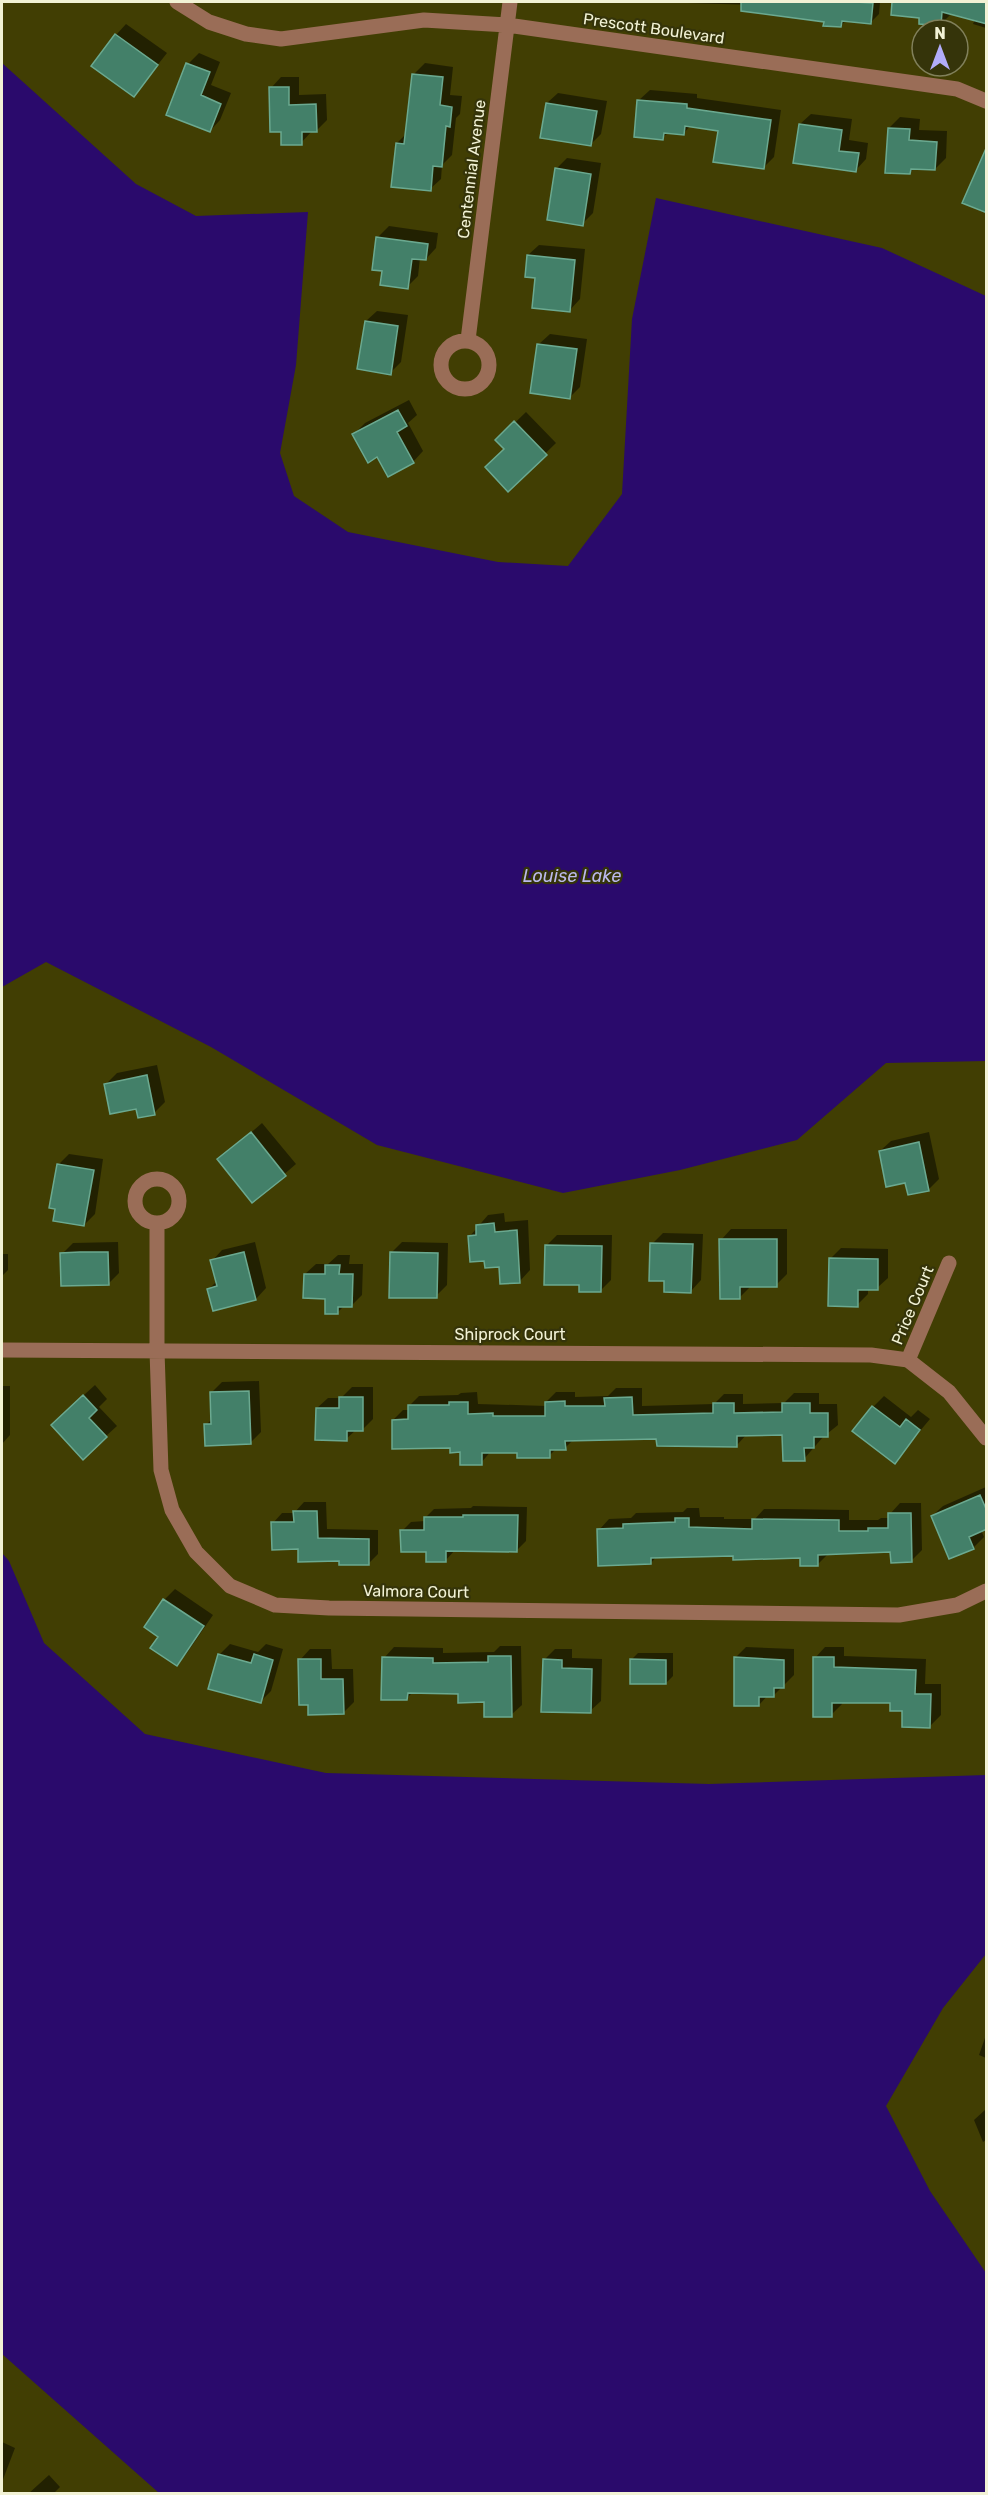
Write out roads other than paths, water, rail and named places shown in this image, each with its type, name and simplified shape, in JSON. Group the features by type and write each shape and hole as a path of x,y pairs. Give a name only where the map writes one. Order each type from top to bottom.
{"street":[{"name":"Prescott Boulevard","path":"177,2 209,22 246,34 281,39 424,20 507,25 957,89 987,101"},
{"name":"Centennial Avenue","path":"468,340 510,2"},
{"name":"Valmora Court","path":"157,1223 157,1351 161,1470 172,1510 196,1552 230,1586 275,1605 329,1608 899,1615 957,1605 987,1591"},
{"name":"Price Court","path":"908,1360 949,1263"},
{"name":"Shiprock Court","path":"2,1350 826,1353 871,1355 908,1360"},
{"path":"908,1360 949,1392 987,1438"}],"water":[{"name":"Louise Lake","path":"2,63 136,184 196,216 308,212 296,365 280,453 294,496 348,532 498,562 568,566 622,494 632,319 656,198 882,248 986,296 986,1061 886,1063 797,1140 680,1170 563,1193 377,1145 211,1047 46,962 2,987"},
{"path":"2,1553 9,1561 44,1643 145,1734 326,1773 709,1784 986,1775 986,1954 943,2008 886,2106 930,2191 986,2273 986,2493 159,2493 2,2354"}]}
